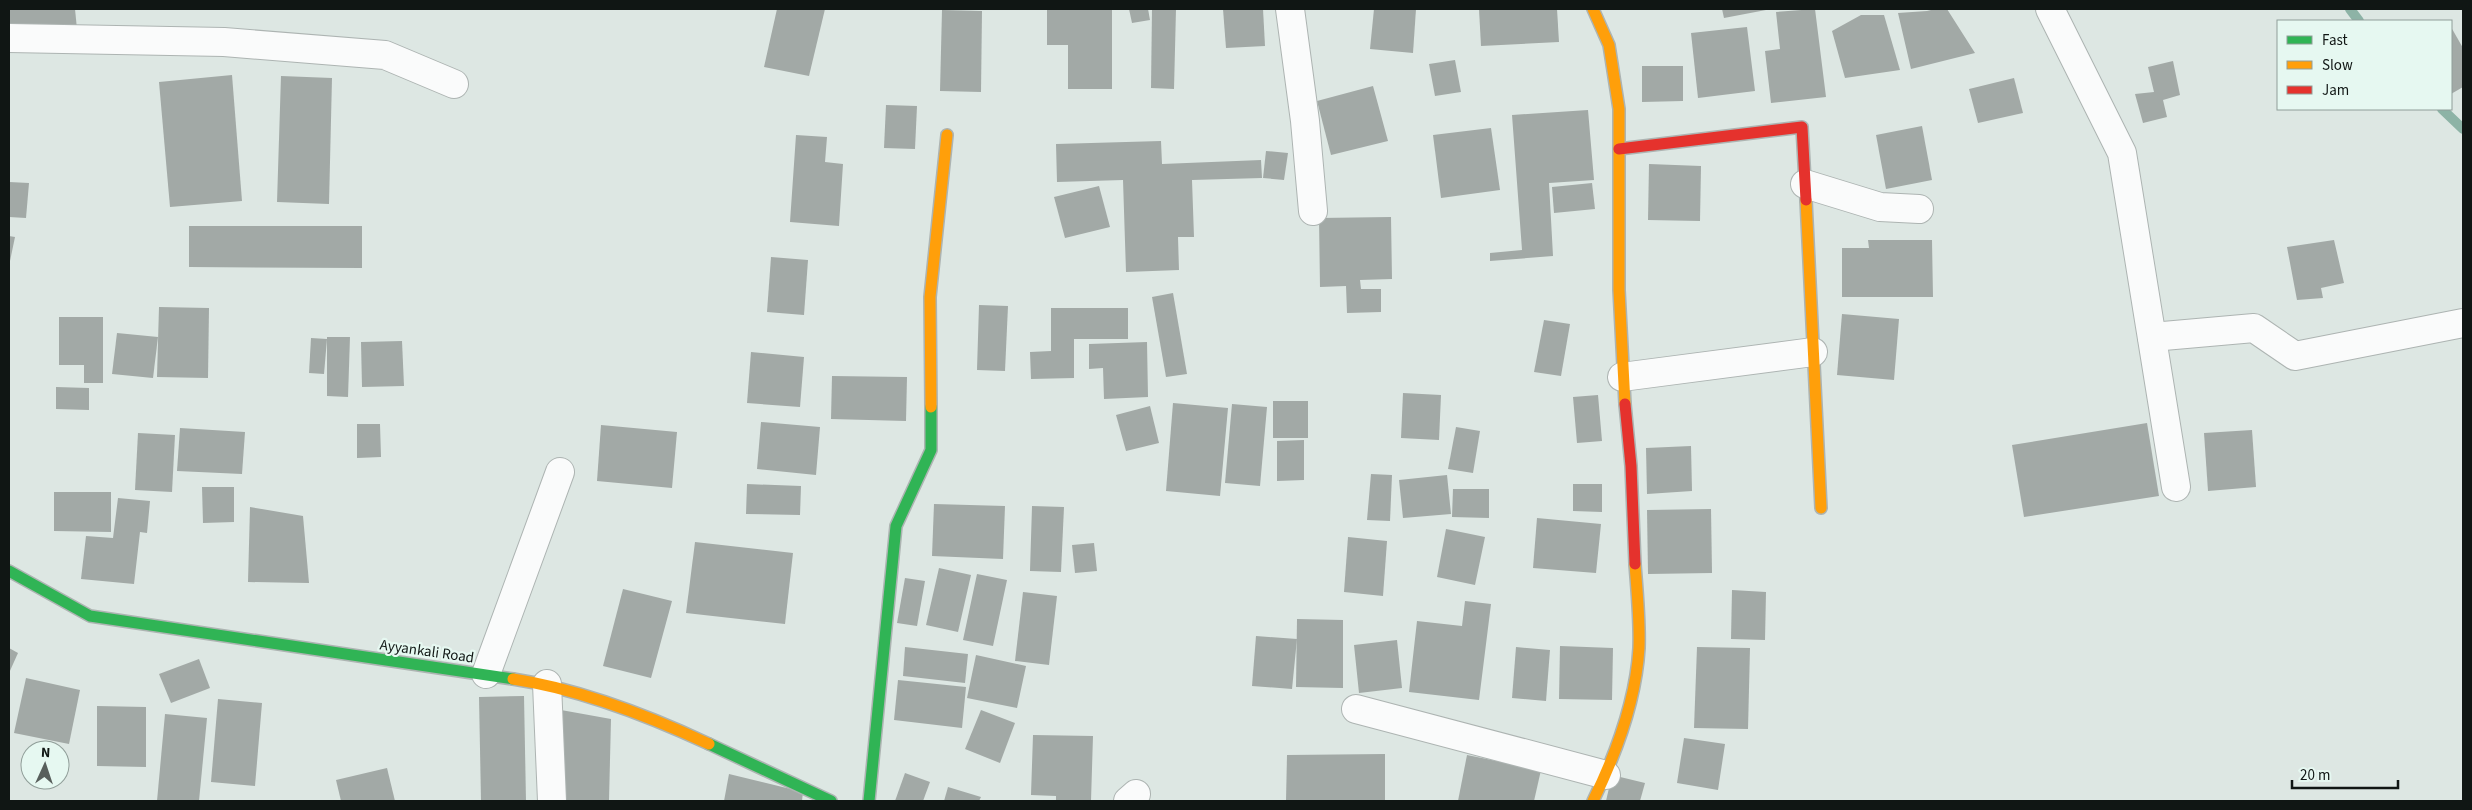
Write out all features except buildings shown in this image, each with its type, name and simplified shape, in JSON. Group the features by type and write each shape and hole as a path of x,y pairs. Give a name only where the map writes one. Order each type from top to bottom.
{"street":[{"path":"1290,9 1305,120 1313,211"},
{"path":"1593,9 1609,45 1620,109 1618,149 1622,377 1631,466 1639,648 1630,705 1606,775 1593,801"},
{"path":"2050,9 2122,153 2176,487"},
{"path":"9,38 224,42 386,55 454,84"},
{"path":"1618,149 1802,127 1821,508"},
{"path":"868,801 896,526 931,450 930,297 947,135"},
{"path":"1805,184 1880,207 1919,209"},
{"path":"2152,337 2254,328 2295,356 2463,323"},
{"path":"1622,377 1813,352"},
{"path":"486,674 560,472"},
{"name":"Ayyankali Road","path":"9,571 90,616 548,684 668,725 832,801"},
{"path":"548,684 552,801"},
{"path":"1356,709 1606,775"}],"waterway":[{"path":"2350,9 2358,20"},
{"path":"2443,110 2463,129"}],"traffic: fast":[{"path":"869,801 896,526 931,450 931,407"},
{"path":"9,571 90,616 513,679"},
{"path":"709,744 831,801"}],"traffic: slow":[{"path":"1593,9 1609,45 1619,109 1619,290 1625,404"},
{"path":"931,407 930,297 947,135"},
{"path":"1806,200 1821,508"},
{"path":"1593,801 1617,746 1634,687 1639,648 1635,564"},
{"path":"513,679 563,689 613,705 662,723 709,744"}],"traffic: jam":[{"path":"1619,149 1802,127 1806,200"},
{"path":"1625,404 1631,466 1635,564"}]}
